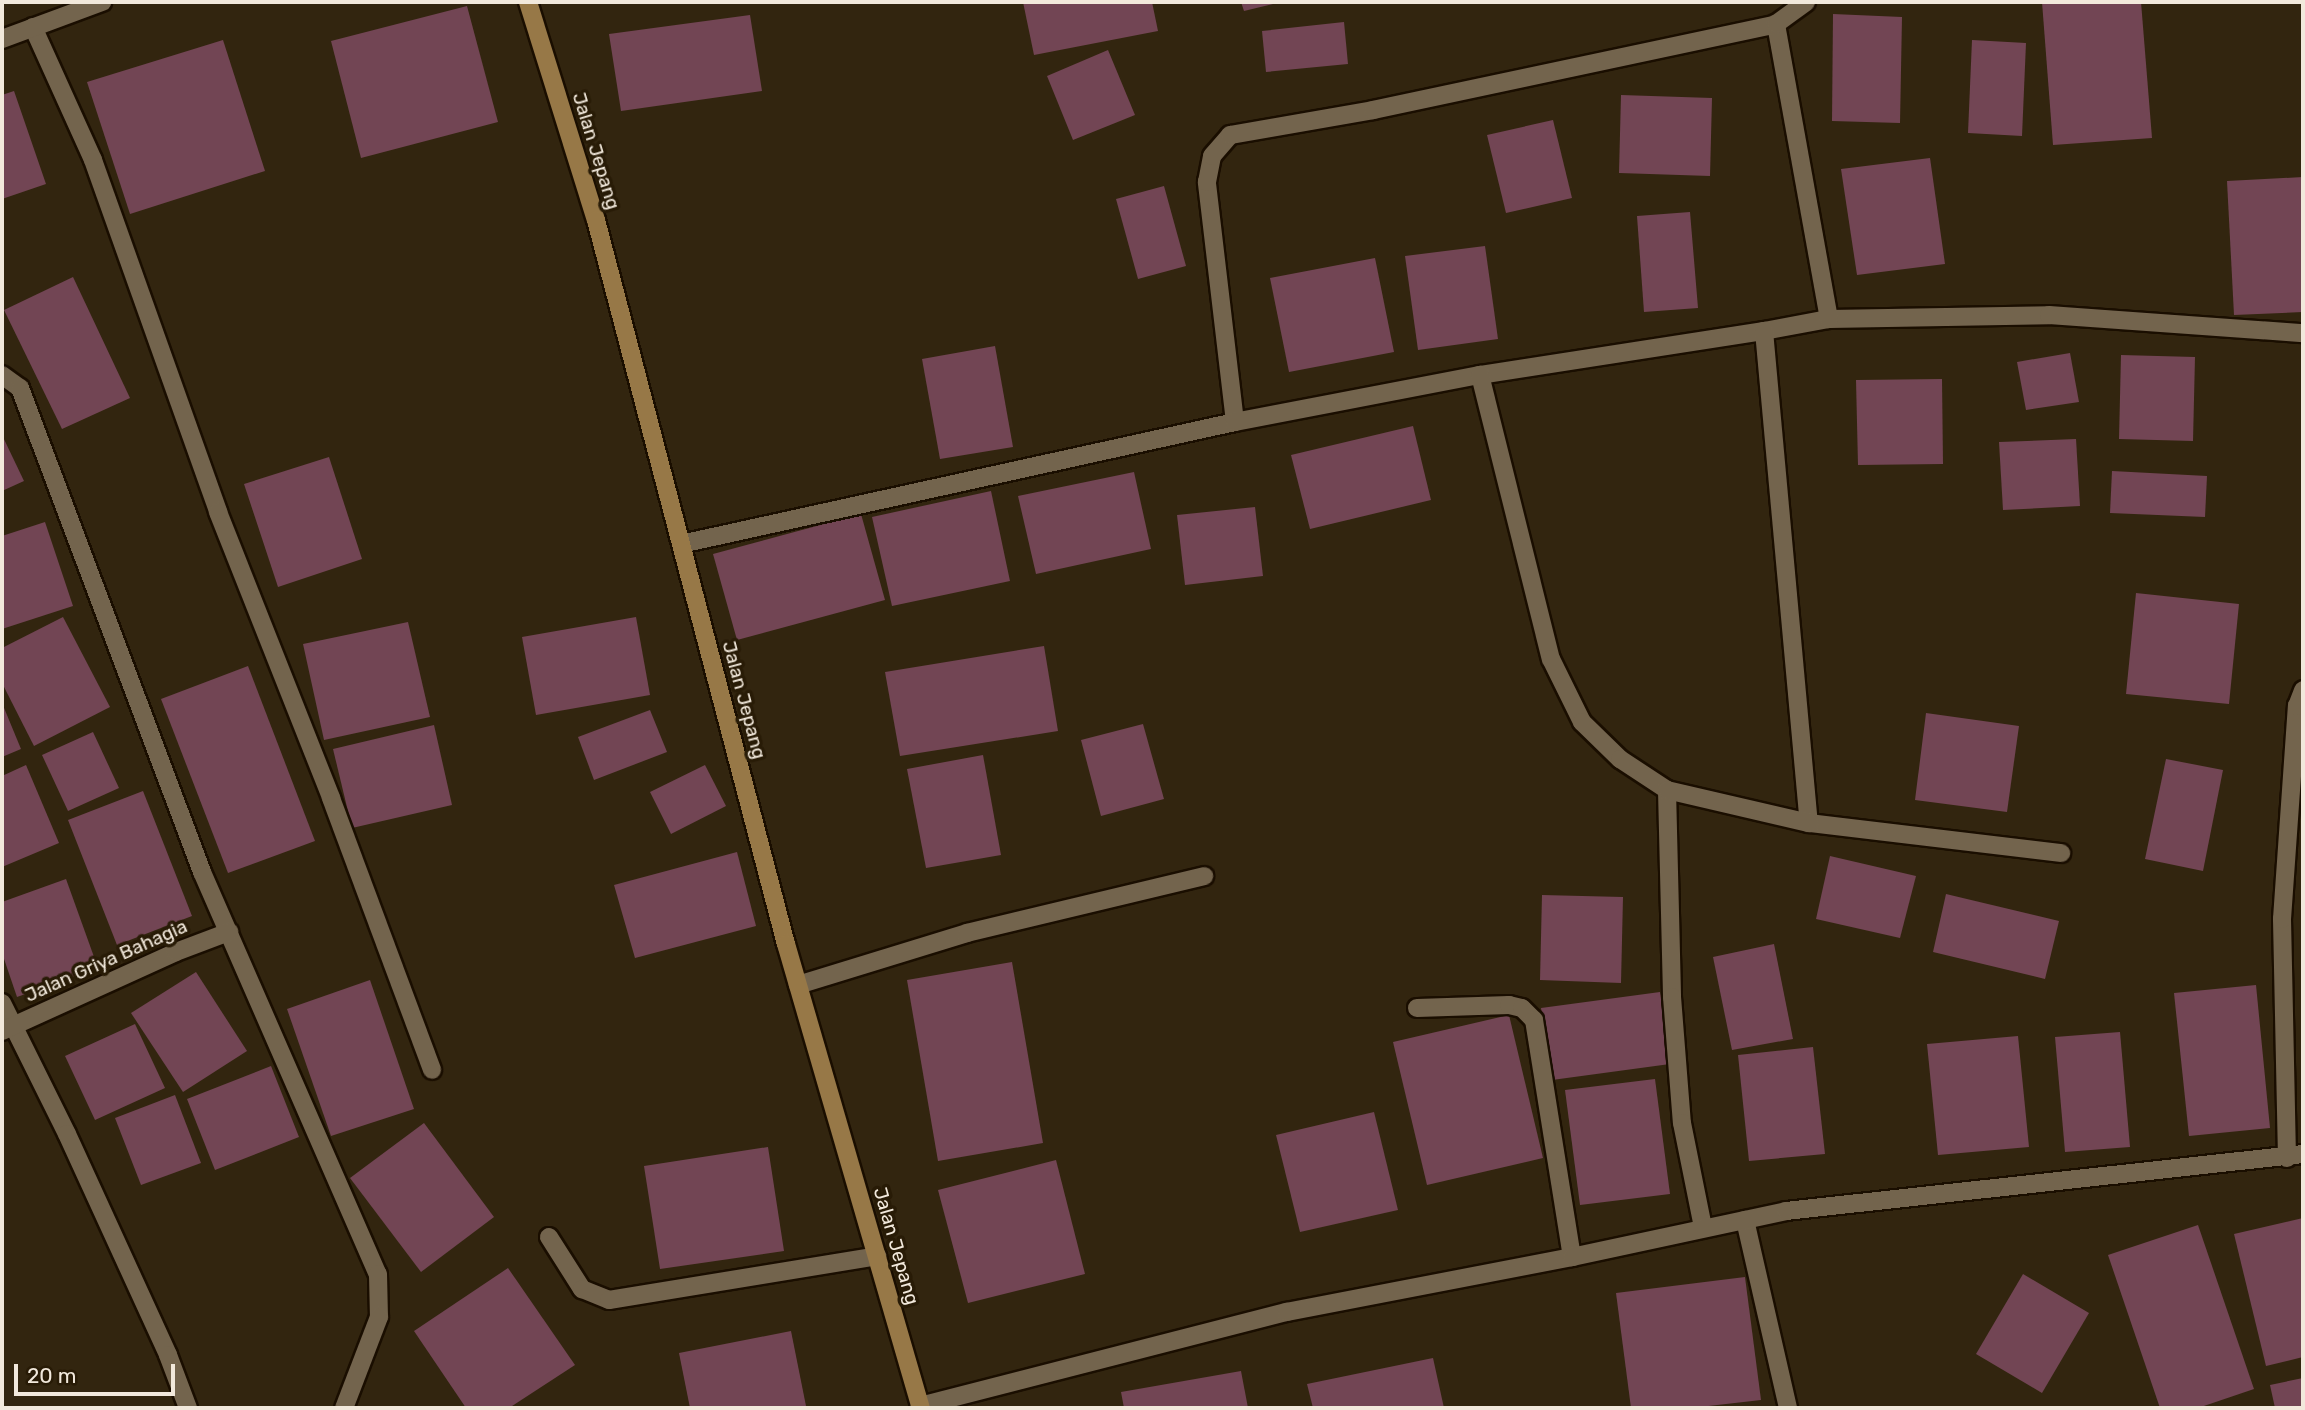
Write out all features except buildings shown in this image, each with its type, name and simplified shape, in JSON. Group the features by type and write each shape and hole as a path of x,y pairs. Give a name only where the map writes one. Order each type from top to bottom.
{"street":[{"path":"2,39 102,2"},
{"name":"Jalan Jepang","path":"528,2 596,220 798,985 921,1407"},
{"path":"1235,422 1207,181 1212,156 1230,135 1373,110 1776,24 1806,2"},
{"path":"1776,24 1829,319"},
{"path":"33,27 93,160 218,512 331,798 432,1070"},
{"path":"681,544 1235,422 1480,374 1829,319 2049,315 2303,333"},
{"path":"1764,331 1809,823"},
{"path":"1480,374 1550,659 1582,722 1620,759 1667,790 1809,823 2061,853"},
{"path":"2,375 20,388 202,872 378,1274 379,1317 344,1408"},
{"path":"921,1407 1287,1312 1573,1257 1786,1211 2295,1156 2282,919 2297,706 2303,690"},
{"path":"1667,790 1672,997 1682,1123 1703,1227"},
{"path":"798,985 967,933 1203,876"},
{"name":"Jalan Griya Bahagia","path":"7,1028 176,952 229,932"},
{"path":"2,1003 7,1028 72,1147 168,1355 188,1408"},
{"path":"1416,1008 1509,1006 1522,1008 1534,1020 1573,1257"},
{"path":"1745,1220 1788,1408"},
{"path":"549,1237 582,1289 609,1300 877,1256"}]}
